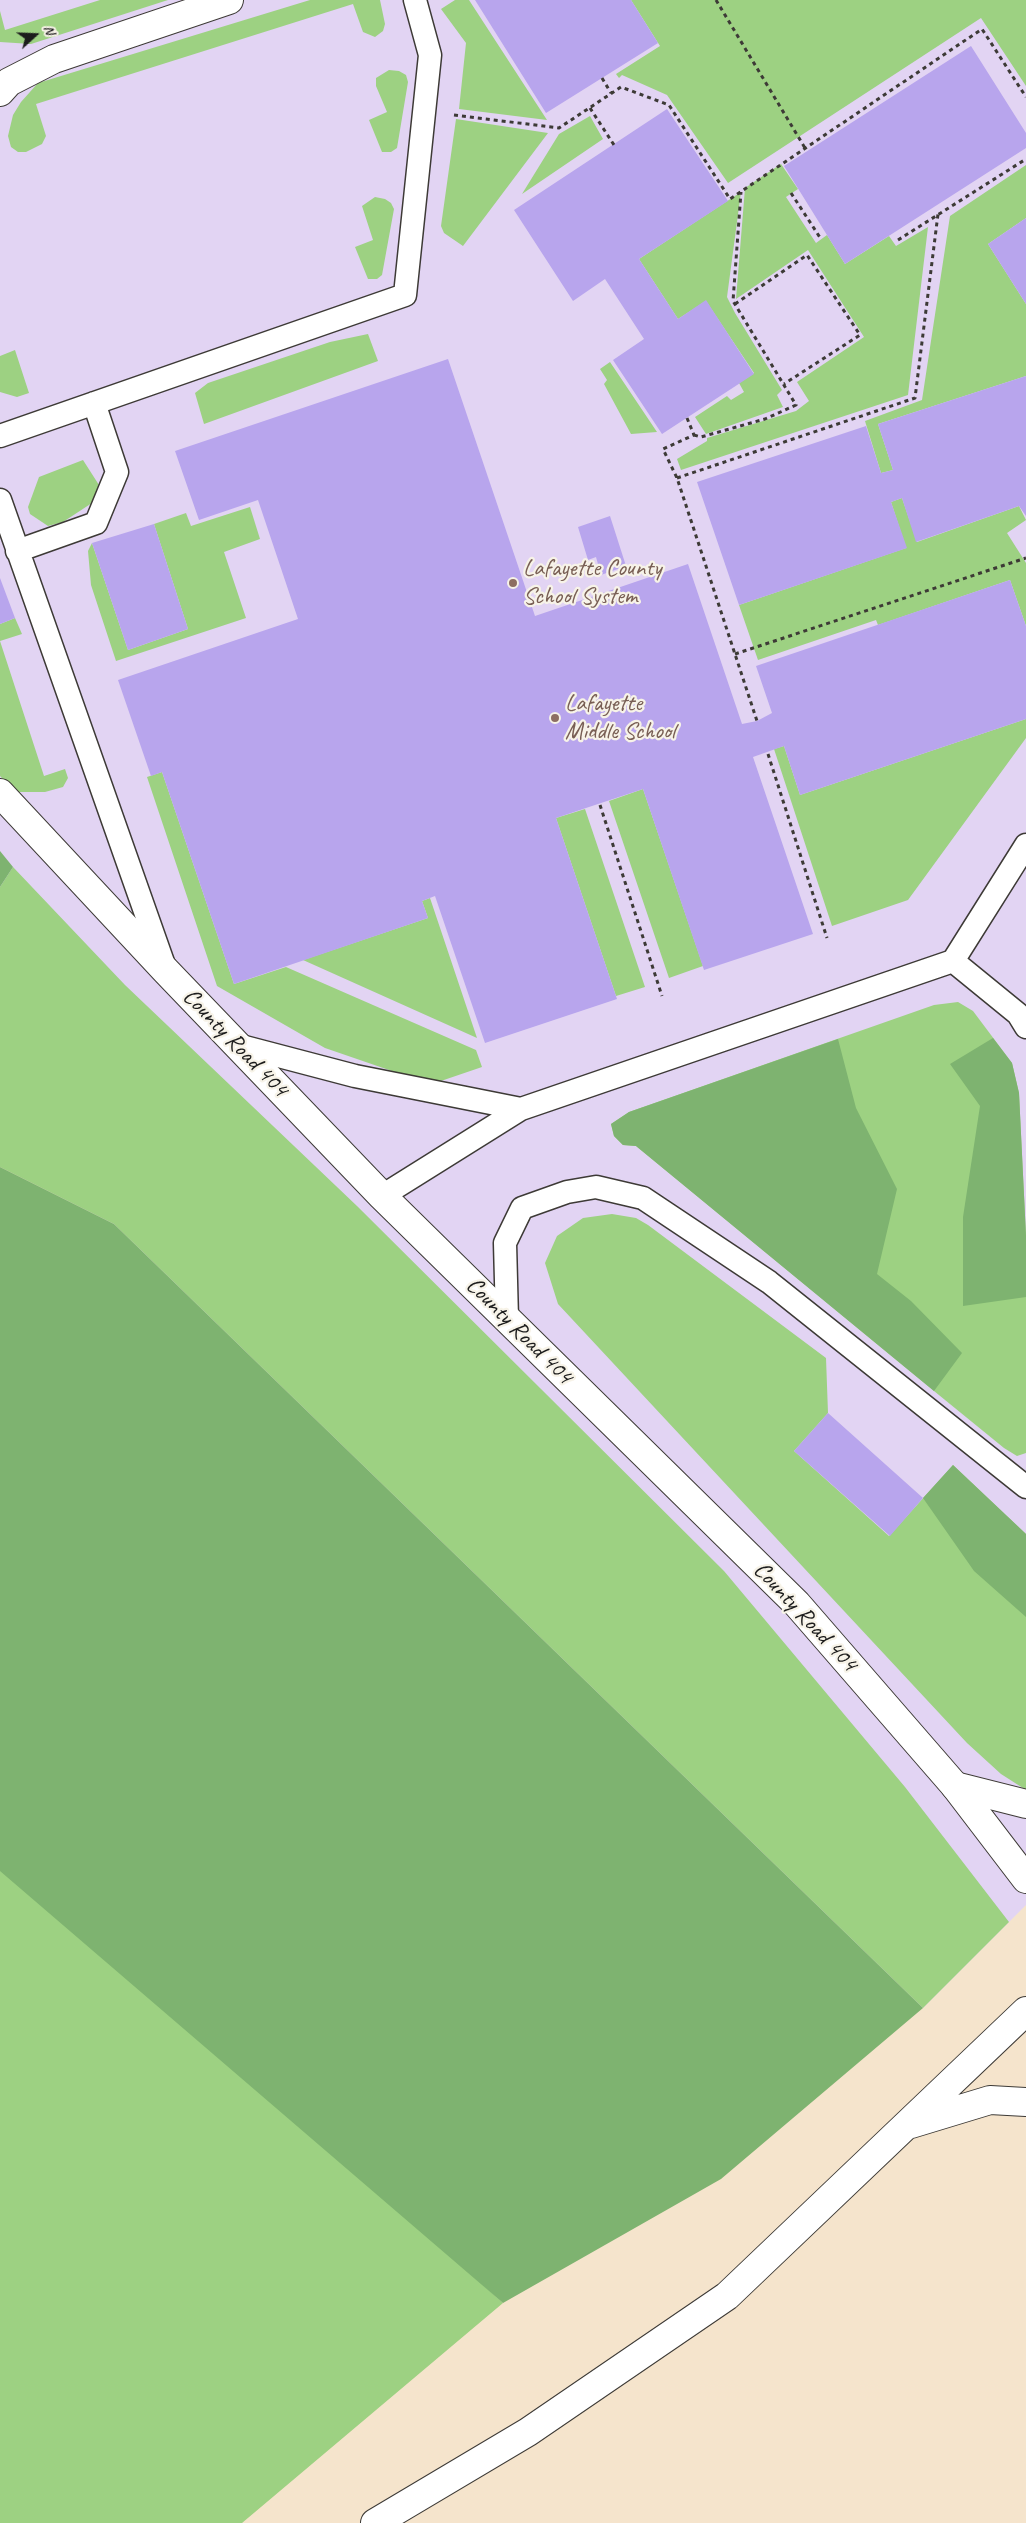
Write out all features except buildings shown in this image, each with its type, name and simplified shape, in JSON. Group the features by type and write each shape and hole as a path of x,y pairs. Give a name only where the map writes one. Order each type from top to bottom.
{"street":[{"path":"0,92 9,82 54,58 229,0"},
{"name":"County Road 404","path":"0,793 166,971 382,1196 797,1604 955,1786 1026,1879"},
{"path":"955,1786 1026,1804"},
{"path":"375,2523 528,2432 727,2296 1026,2011"},
{"path":"905,2126 990,2100 1026,2102"}],"lane":[{"path":"0,436 405,295 430,55 415,0"},
{"path":"17,552 96,523 117,472 94,403"},
{"path":"0,500 166,971"},
{"path":"382,1196 521,1109 953,961 1026,844"},
{"path":"953,961 1018,1014 1026,1027"},
{"path":"237,1045 355,1076 521,1109"},
{"path":"507,1319 505,1243 522,1208 567,1192 596,1187 643,1198 769,1282 1026,1487"}],"path":[{"path":"716,0 805,148"},
{"path":"451,115 559,128 621,86 669,105 730,199 982,29 1026,97"},
{"path":"602,78 612,93"},
{"path":"590,108 614,145"},
{"path":"898,240 1026,158"},
{"path":"741,192 733,301 796,405 765,419 701,437 694,435 663,449 677,478 757,720"},
{"path":"791,193 821,239"},
{"path":"677,478 914,398 938,214"},
{"path":"735,304 808,255 860,335 784,384"},
{"path":"687,418 694,435"},
{"path":"735,654 1026,558"},
{"path":"768,754 827,938"},
{"path":"600,805 662,996"}],"shaded area":[{"name":"Lafayette County School System","path":"0,0 1026,0 1026,1905 923,2008 114,1224 0,1166"}],"green space":[{"path":"100,0 168,0 31,44 0,42 0,11 5,30"},
{"path":"310,0 380,0 385,24 383,31 375,37 363,32 353,4 36,104 46,136 42,144 26,152 18,152 11,147 8,136 13,115 21,102 38,83"},
{"path":"455,0 469,0 547,120 459,109 466,43 441,9"},
{"path":"631,0 1026,0 1026,86 981,18 728,183 667,95 622,75 619,78 616,74 660,46"},
{"path":"389,70 399,71 406,75 408,82 397,148 391,152 382,152 369,120 387,112 376,86 376,78"},
{"path":"590,116 603,139 522,194 559,134"},
{"path":"456,119 548,133 463,246 444,233 441,226"},
{"path":"781,164 798,189 786,197 816,243 827,235 845,264 889,236 896,246 928,227 908,395 681,470 677,459 707,441 707,438 796,411 809,401 797,382 864,337 808,250 736,299 745,188"},
{"path":"1026,165 1026,218 988,244 1026,304 1026,376 878,424 893,470 881,473 865,421 922,400 950,216"},
{"path":"741,192 727,297 782,390 777,395 783,407 706,434 695,417 727,396 731,400 744,392 739,383 754,373 706,301 678,319 639,259"},
{"path":"375,197 385,199 391,203 394,209 382,275 377,279 368,279 355,247 373,240 362,206"},
{"path":"368,334 378,361 204,424 195,393 208,383 330,342"},
{"path":"15,350 29,393 17,397 0,392 0,356"},
{"path":"610,362 657,432 631,434 604,384 607,380 600,369"},
{"path":"83,460 99,485 95,501 63,522 48,526 30,514 28,507 39,477"},
{"path":"902,498 917,542 1019,506 1026,520 1007,533 1026,563 1026,626 1010,580 878,625 876,620 758,660 739,605 906,548 891,502"},
{"path":"250,507 260,539 224,552 246,618 116,661 91,585 88,551 92,543 128,650 188,629 154,524 186,513 191,526"},
{"path":"15,618 22,634 0,641 0,624"},
{"path":"0,641 44,776 65,769 68,778 63,787 45,792 14,792 0,776"},
{"path":"1026,719 1026,738 908,900 832,926 774,749 784,746 800,795"},
{"path":"162,772 234,984 286,967 476,1050 482,1067 438,1082 421,1081 325,1048 217,986 147,777"},
{"path":"643,789 703,966 669,978 609,801"},
{"path":"585,809 645,987 616,996 556,818"},
{"path":"0,851 13,867 0,887"},
{"path":"13,867 125,985 357,1206 724,1571 905,1787 1009,1922 923,2008 114,1224 0,1167 0,887"},
{"path":"430,898 477,1038 303,960 428,918 422,901"},
{"path":"958,1002 973,1011 1012,1063 1019,1093 1026,1236 1026,1453 1017,1456 1004,1448 636,1146 623,1145 614,1136 611,1124 629,1112 934,1005"},
{"path":"993,1038 1012,1063 1019,1093 1026,1236 1026,1297 963,1306 963,1217 980,1106 950,1064"},
{"path":"838,1039 856,1108 897,1189 877,1274 911,1301 962,1353 934,1391 636,1146 623,1145 614,1136 611,1124 629,1112"},
{"path":"0,1167 114,1224 923,2008 721,2179 503,2303 0,1871"},
{"path":"612,1214 636,1218 648,1225 826,1358 828,1413 794,1451 889,1536 953,1465 1026,1534 1026,1790 1001,1774 967,1743 558,1304 545,1263 557,1236 583,1218"},
{"path":"953,1465 1026,1534 1026,1617 974,1571 923,1498"},
{"path":"0,1848 503,2303 242,2523 0,2523"}],"place":[{"name":"Lafayette County School System","path":"513,583"},
{"name":"Lafayette Middle School","path":"555,718"}]}
